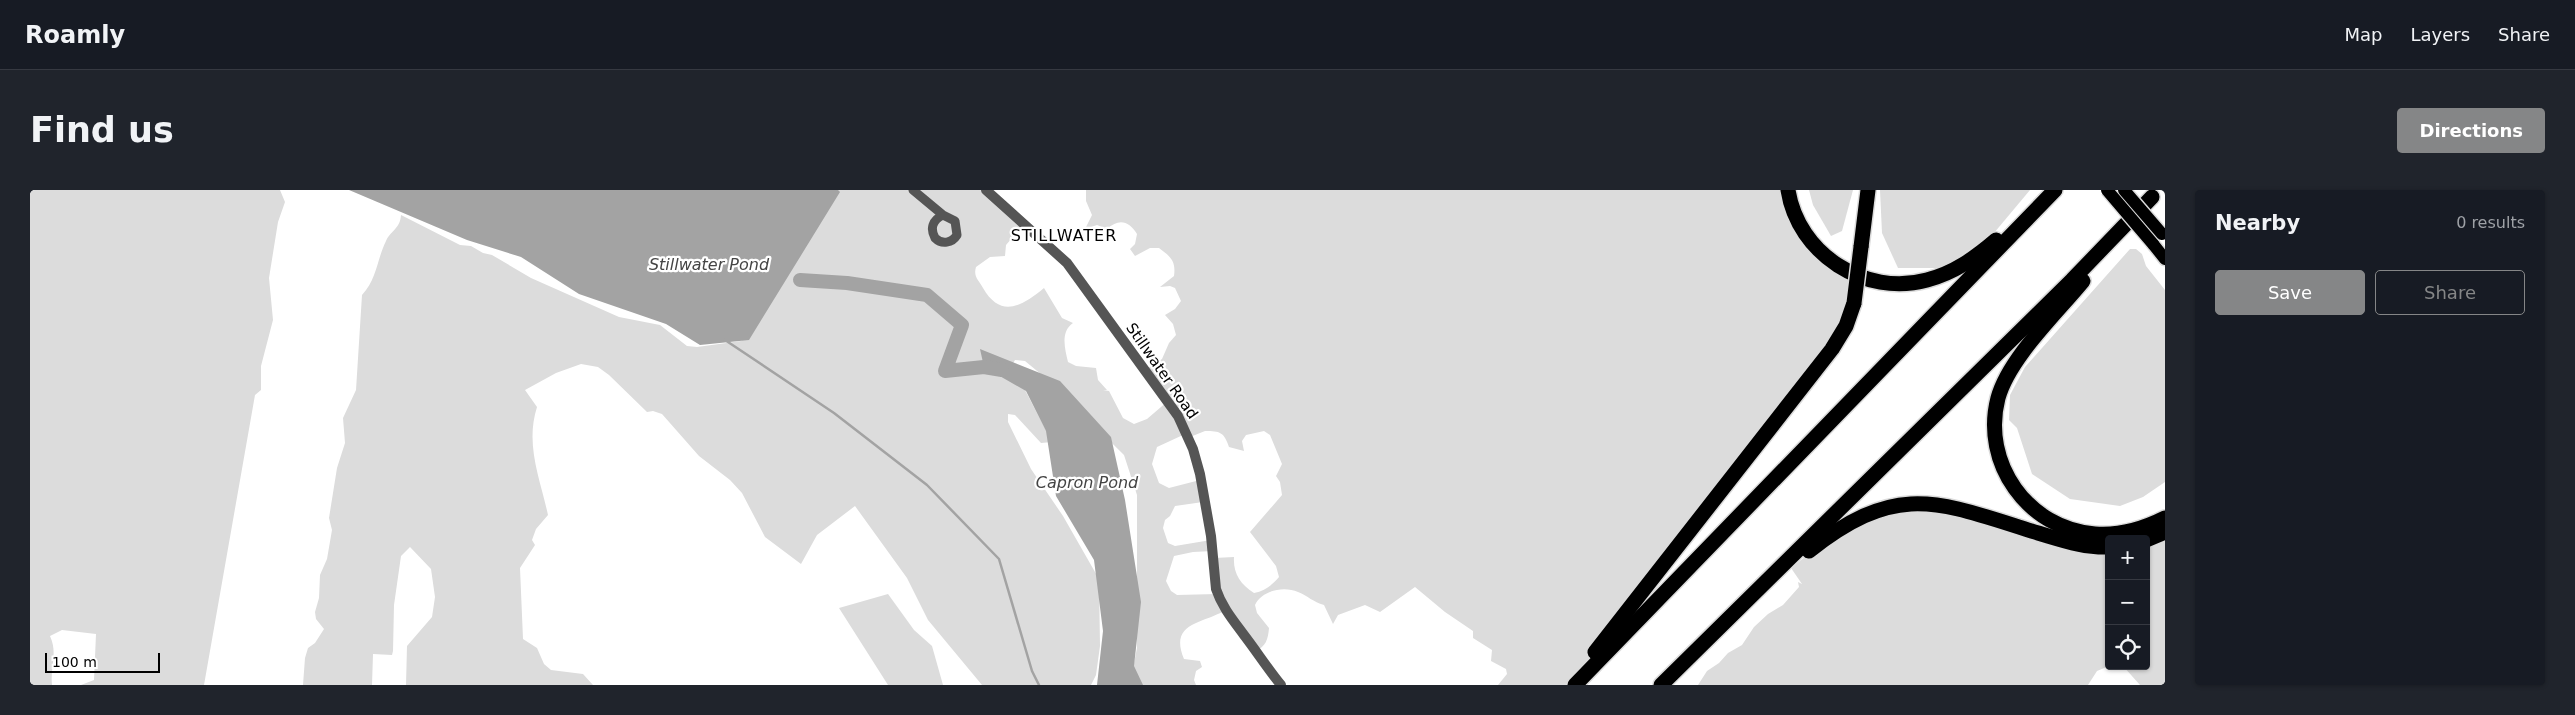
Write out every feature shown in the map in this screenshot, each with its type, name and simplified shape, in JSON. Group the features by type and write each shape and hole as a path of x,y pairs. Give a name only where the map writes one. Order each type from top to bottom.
{"highway":[{"path":"1788,190 1801,226 1824,255 1846,271 1864,278 1900,284 1935,278 1964,264 1996,240 2054,190"},
{"path":"1568,685 1663,567 1832,349 1846,326 1854,303 1868,190"},
{"path":"1575,685 2054,190"},
{"path":"2155,194 2015,363 2001,389 1994,426 2000,459 2013,486 2036,511 2056,524 2079,532 2113,534 2139,529 2165,518"},
{"path":"1661,685 2072,280 2155,194"},
{"path":"1752,595 1842,526 1873,511 1907,503 1945,505 2076,544 2105,547"},
{"path":"2150,538 2165,532"}],"main road":[{"path":"2107,190 2165,259"},
{"path":"2124,190 2163,236"}],"street":[{"path":"913,190 943,215"},
{"name":"Stillwater Road","path":"986,190 1067,263 1178,416 1193,449 1200,474 1212,536 1216,589 1219,597 1227,613 1259,659 1281,685"}],"shaded area":[{"path":"30,190 280,190 285,202 278,222 269,278 273,320 261,366 261,390 255,395 204,685 81,685 94,680 96,634 62,630 50,636 54,654 52,685 30,685"},
{"path":"829,190 988,190 1024,224 1006,245 1005,256 990,257 976,267 975,273 978,280 990,298 997,304 1004,306 1020,304 1044,288 1062,318 1073,323 1066,331 1064,341 1068,362 1076,366 1096,368 1098,380 1107,390 1103,390 1109,391 1123,418 1134,424 1147,419 1168,401 1145,370 1162,359 1169,343 1176,335 1173,324 1165,315 1175,309 1181,301 1175,288 1170,286 1160,287 1174,276 1174,267 1170,257 1159,248 1150,248 1135,256 1130,249 1135,244 1137,234 1131,226 1120,222 1107,229 1097,225 1085,229 1092,215 1086,201 1086,190 1787,190 1796,222 1856,277 1852,313 1633,607 1568,685 1498,685 1507,674 1506,669 1491,661 1492,650 1473,638 1473,631 1445,612 1415,587 1380,612 1365,605 1338,615 1333,624 1324,605 1302,594 1286,589 1268,593 1258,600 1255,605 1257,613 1269,628 1266,642 1259,649 1255,651 1224,611 1190,626 1184,631 1181,638 1180,647 1184,659 1200,661 1202,667 1196,671 1194,680 1196,685 1123,685 1134,663 1137,648 1137,495 1124,455 1048,380 1025,361 1015,360 1012,365 1052,442 1041,443 1015,415 1008,414 1008,422 1031,469 1063,516 1099,579 1100,646 1096,675 1091,685 982,685 928,620 907,578 855,506 817,535 801,564 765,537 742,493 730,480 699,456 662,414 653,411 647,412 609,375 598,367 581,364 556,373 525,390 537,407 534,421 533,448 548,515 536,529 532,540 535,545 520,568 523,639 537,648 544,664 551,670 583,674 593,685 406,685 407,646 432,617 435,597 431,569 410,547 401,556 394,605 392,655 373,654 372,685 303,685 305,658 308,648 315,643 324,629 316,619 315,612 319,598 320,575 327,559 332,530 329,518 337,468 345,443 343,418 356,390 362,295 374,276 386,241 399,223 401,215 460,245 471,246 483,253 492,255 531,278 619,317 660,325 687,346 697,347 741,341 753,331","holes":["1205,431 1221,433 1229,447 1244,451 1242,441 1246,435 1264,431 1270,435 1282,464 1276,476 1280,482 1282,495 1250,532 1276,566 1279,577 1262,591 1254,593 1241,582 1236,573 1234,557 1214,558 1217,594 1177,595 1171,591 1166,581 1174,556 1193,552 1213,551 1211,540 1175,546 1168,543 1163,528 1165,520 1170,516 1175,506 1203,502 1200,480 1169,488 1159,483 1152,464 1157,447 1183,435 1190,437"]},
{"path":"1809,190 1853,190 1842,231 1831,236 1813,205"},
{"path":"1880,190 2030,190 1994,233 1943,268 1898,268 1882,233"},
{"path":"2130,249 2136,249 2142,254 2146,266 2165,290 2165,482 2143,497 2120,506 2070,499 2032,474 2017,428 2009,420 2010,395 2025,367"},
{"path":"1912,503 2105,548 2105,668 2097,671 2088,685 1698,685 1707,671 1719,663 1728,653 1742,645 1754,627 1768,614 1783,605 1799,587 1798,582 1802,584 1791,568 1844,526"},
{"path":"2165,534 2165,685 2140,685 2127,670 2150,670 2150,540"},
{"path":"888,594 914,630 932,646 943,685 888,685 839,608"}],"water":[{"name":"Stillwater Pond","path":"349,190 838,190 840,192 749,340 700,345 666,324 579,294 521,257 467,240"},
{"name":"Capron Pond","path":"980,349 1060,381 1111,437 1125,500 1141,602 1134,666 1143,685 1097,685 1103,631 1094,560 1056,496 1046,431 1026,391 984,367"}],"waterway":[{"path":"800,280 847,283 927,295 962,325 945,371 984,367 1002,370"},
{"path":"725,340 834,413 927,485 999,559 1032,671 1039,685"}],"district":[{"name":"STILLWATER","path":"1064,235"}]}
